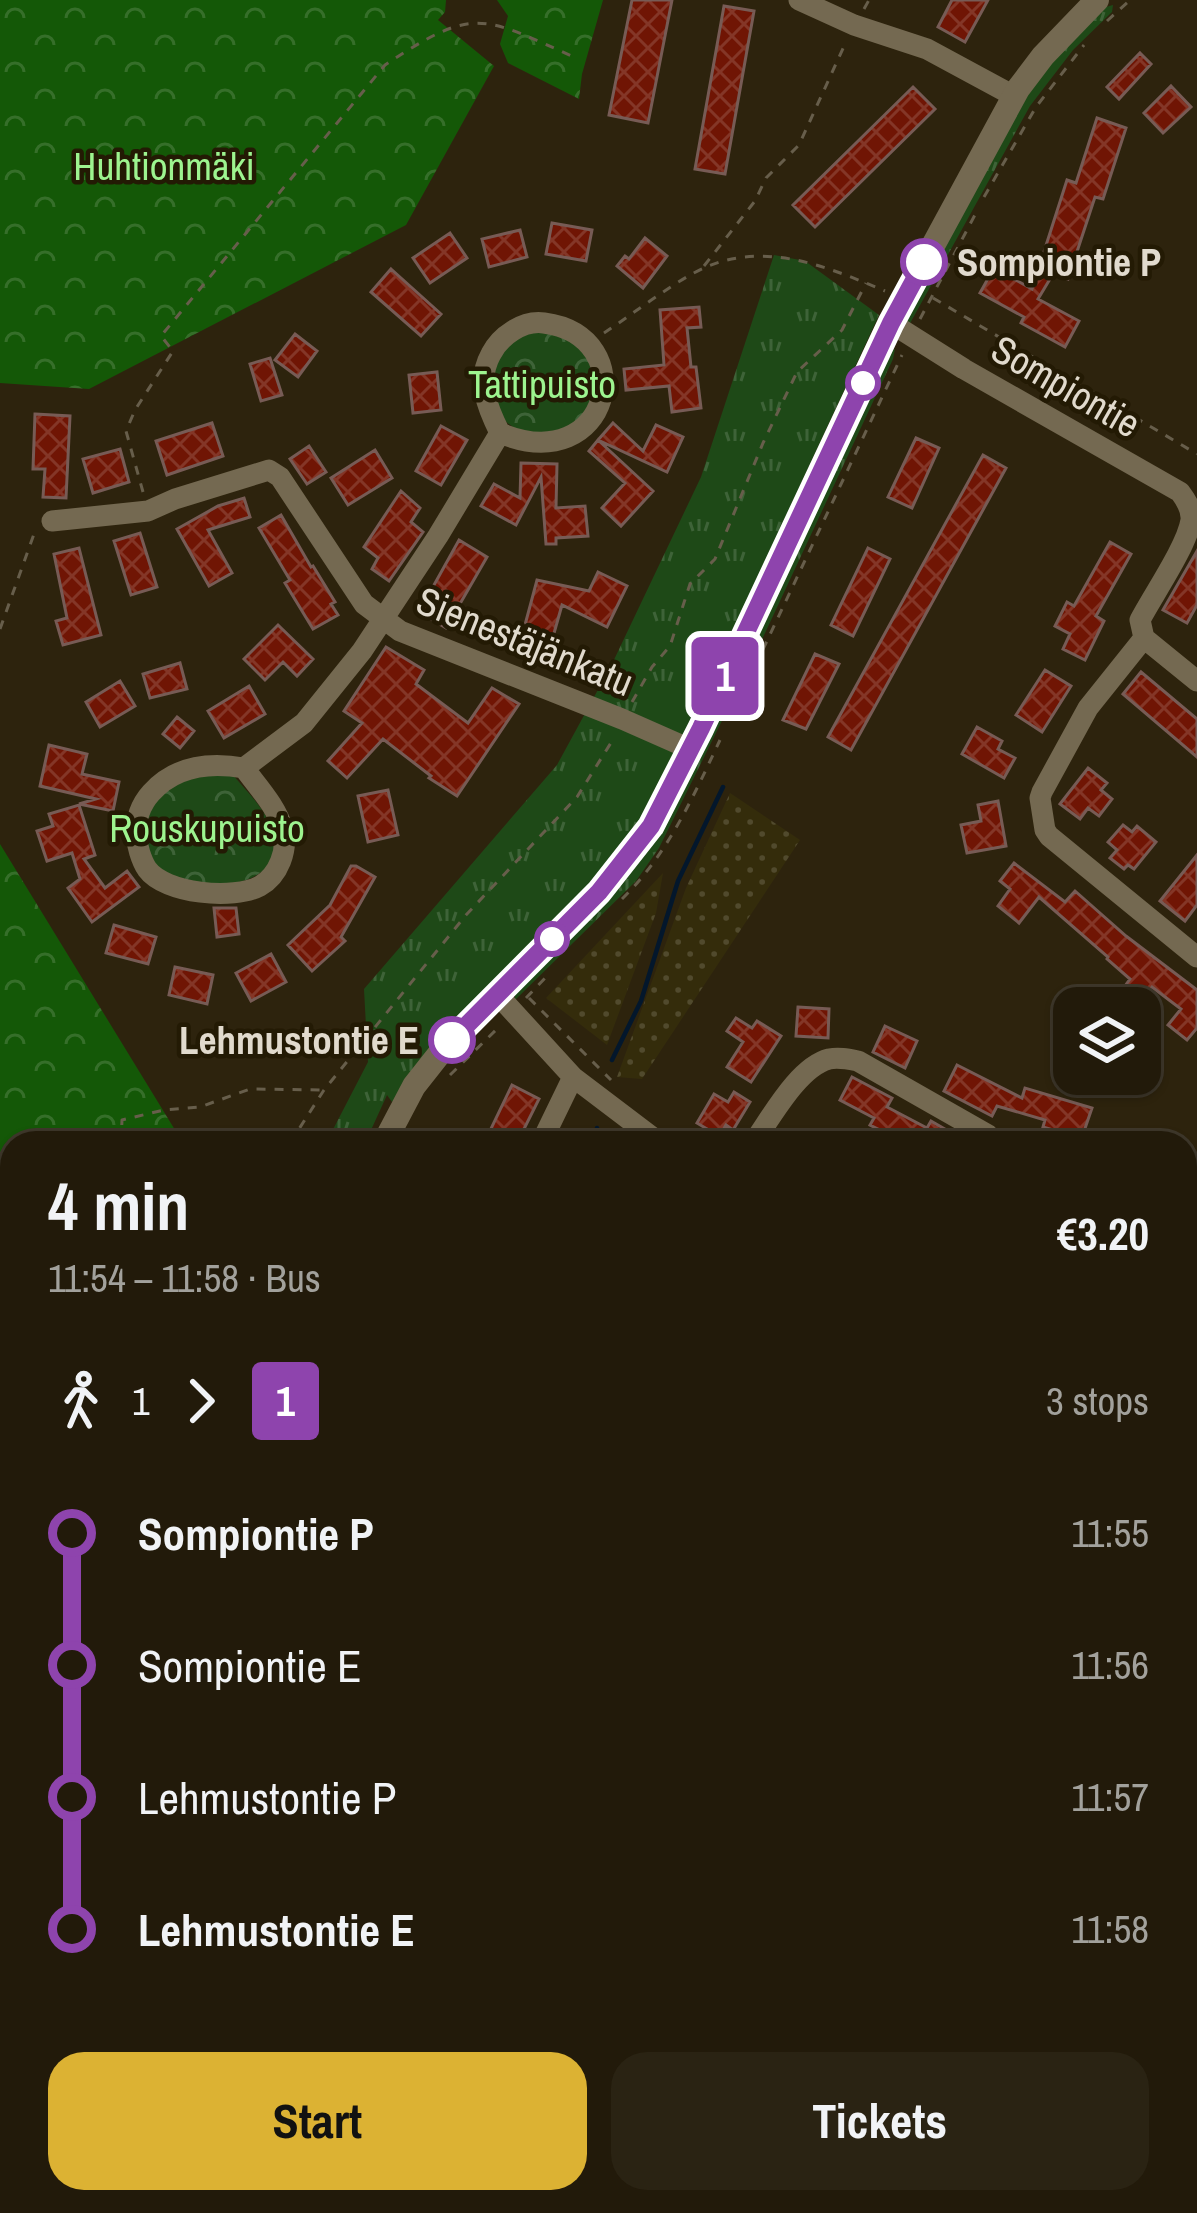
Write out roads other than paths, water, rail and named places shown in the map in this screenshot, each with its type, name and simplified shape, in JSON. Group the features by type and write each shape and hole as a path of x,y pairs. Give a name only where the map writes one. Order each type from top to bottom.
{"street":[{"path":"799,0 854,25 927,49 1014,96"},
{"path":"390,1131 414,1086 444,1048 623,865 651,826 904,298 1014,96 1043,56 1096,0"},
{"path":"534,322 557,325 582,337 603,370 598,409 586,426 555,442 518,440 500,433 483,390 485,366 494,348 512,331 534,322"},
{"name":"Sompiontie","path":"891,323 1180,492 1191,520 1140,620 1144,638"},
{"path":"244,768 282,826 285,843 279,866 260,886 225,893 194,892 148,872 135,828 143,801 160,783 183,770 221,764 244,768 304,723 362,651 500,433"},
{"name":"Sienestäjänkatu","path":"52,521 148,511 269,470 280,477 364,604 400,631 690,749"},
{"path":"1197,681 1144,638 1088,708 1040,798 1049,836 1197,957"},
{"path":"496,994 573,1077 658,1131"},
{"path":"762,1131 804,1073 829,1059 842,1058 858,1061 981,1131"},
{"path":"547,1131 573,1077"}],"waterway":[{"path":"612,1060 641,1001 678,881 723,787"}],"place":[{"name":"Sompiontie P","path":"924,262"},
{"name":"Lehmustontie E","path":"452,1040"}],"park label":[{"name":"Huhtionmäki","path":"164,166"},
{"name":"Tattipuisto","path":"542,384"},
{"name":"Rouskupuisto","path":"207,828"}]}
